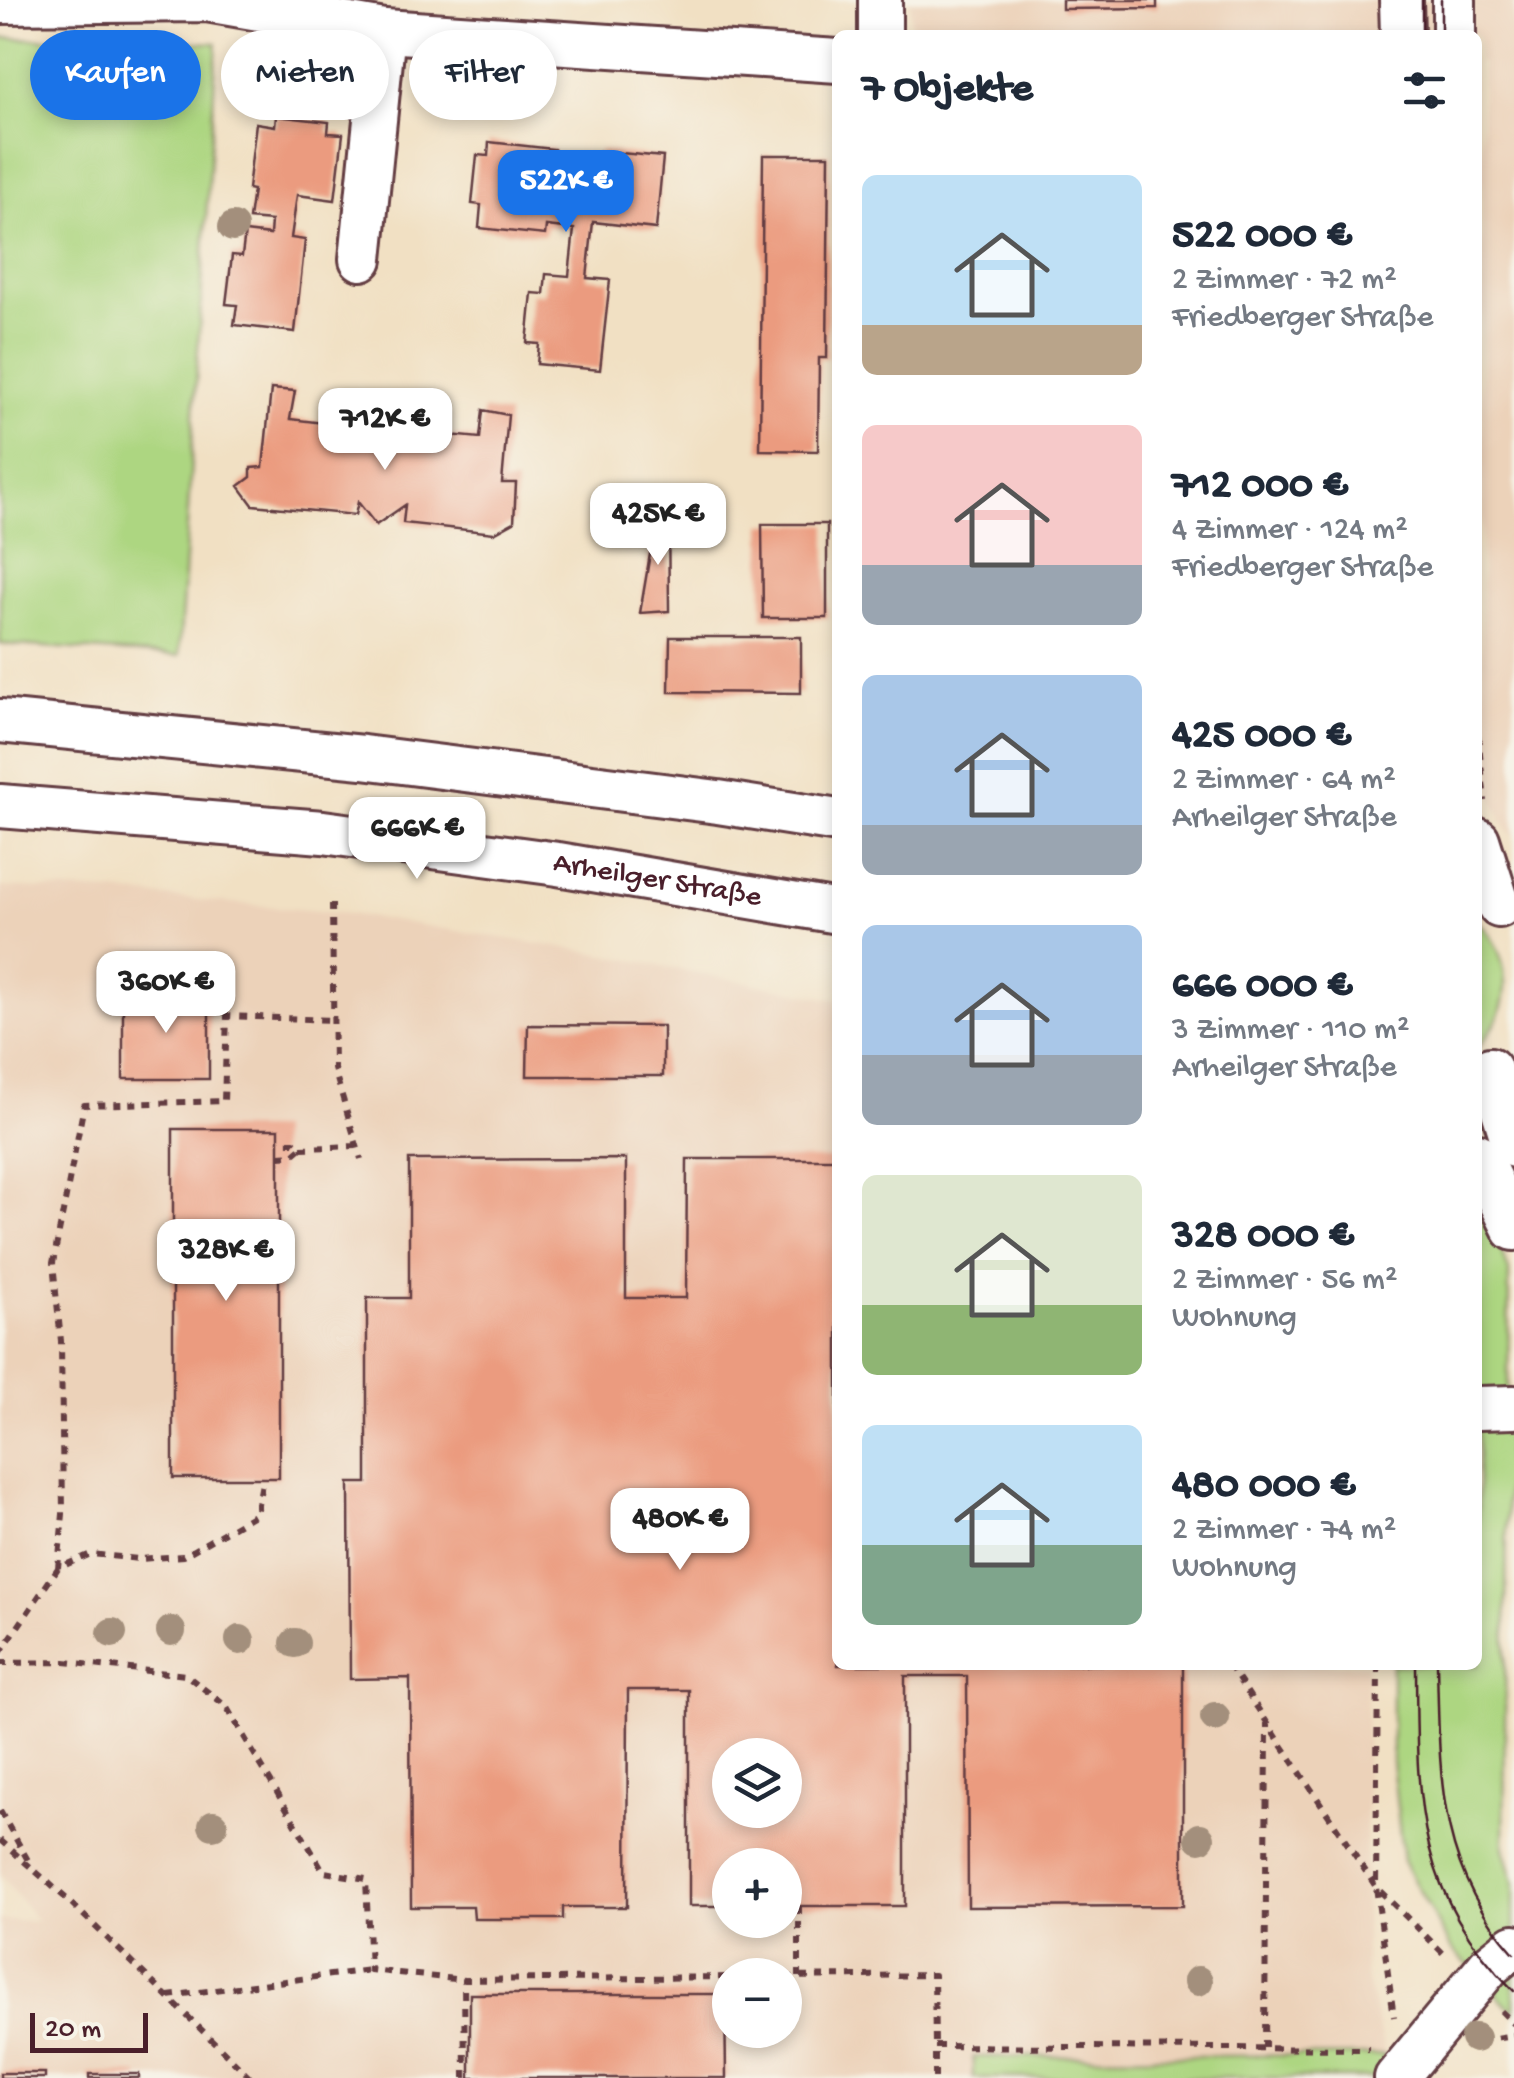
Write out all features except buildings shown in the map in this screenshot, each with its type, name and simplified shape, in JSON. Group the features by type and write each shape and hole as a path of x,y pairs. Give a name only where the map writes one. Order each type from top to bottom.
{"street":[{"path":"0,2 207,0 373,30"},
{"path":"880,0 880,30"},
{"path":"1401,0 1402,30"},
{"path":"1454,0 1454,30"},
{"path":"389,32 832,61"},
{"path":"361,259 375,120"},
{"path":"0,721 363,757 832,820"},
{"name":"Arheilger Straße","path":"0,806 323,832 558,864 832,911"},
{"path":"1482,825 1497,908"},
{"path":"1494,1062 1514,1146"},
{"path":"1482,1162 1514,1229"},
{"path":"1482,1408 1514,1407"},
{"path":"1405,2066 1489,1966 1514,1946"}],"path":[{"path":"332,904 334,1070 361,1159"},
{"path":"0,1654 58,1568 62,1514 62,1341 52,1263 84,1105 224,1101 227,1016 333,1020"},
{"path":"279,1142 294,1142 301,1148 358,1146"},
{"path":"279,1156 293,1156 301,1148"},
{"path":"58,1568 92,1554 139,1559 183,1556 256,1514 263,1478"},
{"path":"0,1663 65,1662 186,1675 226,1706 324,1872 366,1879 370,1970"},
{"path":"1233,1670 1376,1886"},
{"path":"935,2046 1266,2048 1405,2066 1376,1886 1378,1670"},
{"path":"1266,2048 1268,1722"},
{"path":"0,1810 33,1869"},
{"path":"0,1840 251,2078"},
{"path":"167,1996 370,1970 464,1980 712,1978"},
{"path":"802,1977 934,1975 935,2078"},
{"path":"464,1980 465,2078"}],"shaded area":[{"path":"910,0 1514,0 1514,838 1502,821 1488,785 1482,698 1482,30 912,30"},
{"path":"0,887 114,892 350,914 584,951 832,999 832,1670 1367,1670 1365,1972 1385,2055 974,2057 973,2078 0,2078 0,1920 37,1921 0,1874"}],"green space":[{"path":"0,38 30,39 30,120 201,120 201,43 217,43 179,656 0,644"},
{"path":"1482,926 1498,951 1505,984 1490,1032 1482,1042"},
{"path":"1482,1202 1509,1271 1504,1848 1514,1882 1514,2012 1451,1948 1403,1861 1392,1762 1392,1670 1482,1670"},
{"path":"1385,2055 1385,2078 973,2078 973,2057"}],"tram line":[{"path":"1422,0 1422,30"},
{"path":"1441,0 1441,30"},
{"path":"1416,1670 1421,1800 1439,1879 1456,1916 1514,1991"},
{"path":"1437,1670 1442,1781 1456,1853 1488,1920 1514,1953"}]}
